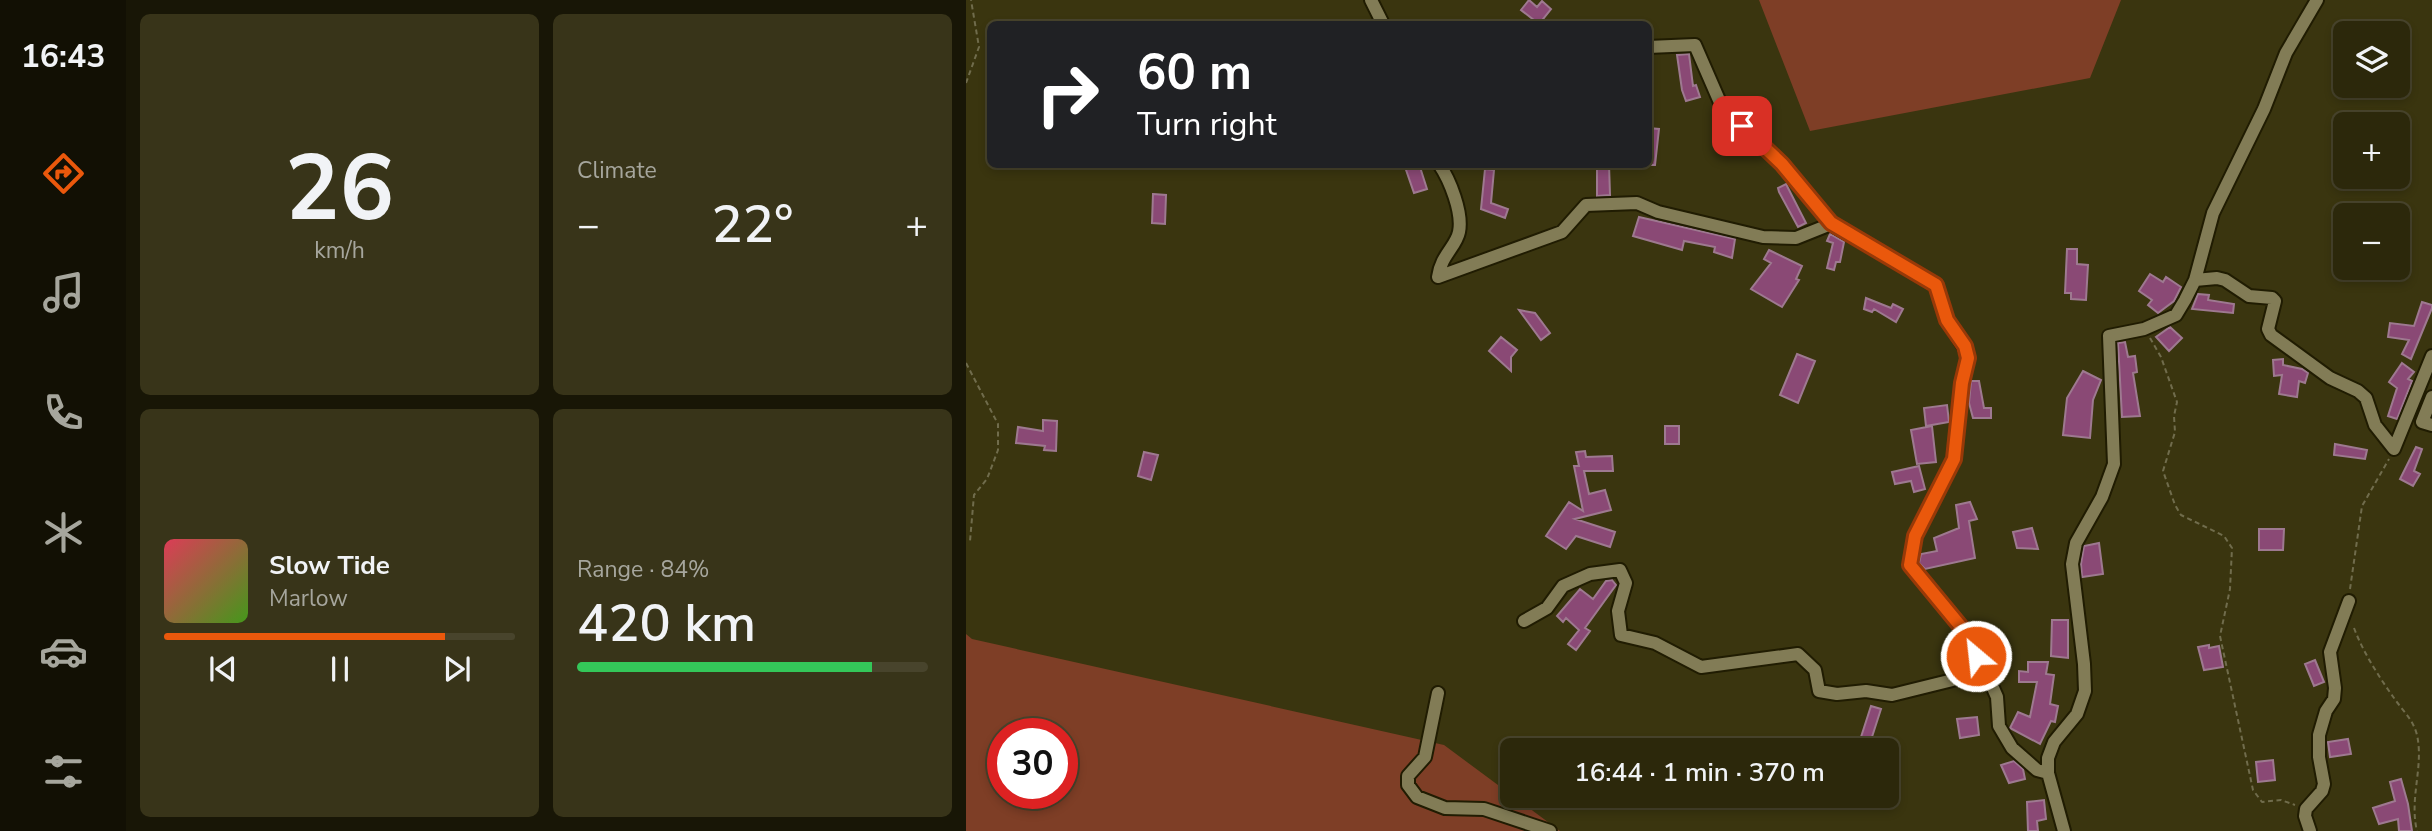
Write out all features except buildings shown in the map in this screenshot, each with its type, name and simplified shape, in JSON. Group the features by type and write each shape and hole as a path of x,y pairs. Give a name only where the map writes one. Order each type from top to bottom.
{"street":[{"path":"1371,0 1382,21"},
{"path":"2064,831 2048,773 2048,758 2054,742 2077,714 2085,691 2072,564 2076,543 2102,497 2114,464 2109,336 2144,328 2176,315 2195,279 2213,214 2264,108 2286,52 2317,0"},
{"path":"1652,47 1695,45 1722,107 1782,164 1831,223 1936,285 1947,320 1965,346 1968,358 1962,383 1954,459 1915,536 1910,565 1971,639 1981,673 1997,697 1999,726 2012,748 2037,770 2048,773"},
{"path":"1441,168 1457,203 1459,233 1440,263 1438,277 1562,232 1586,205 1637,203 1658,212 1763,237 1796,238 1831,223"},
{"path":"2195,279 2225,279 2249,296 2272,298 2275,301 2268,329 2271,335 2330,379 2358,391 2365,398 2375,425 2394,449 2432,356"},
{"path":"2409,413 2425,390 2432,385"},
{"path":"2432,397 2422,418 2426,425 2432,425"},
{"path":"1524,621 1547,608 1563,586 1590,573 1620,570 1626,583 1618,611 1621,635 1656,643 1701,667 1798,654 1815,670 1819,691 1837,694 1866,691 1892,695 1981,673"},
{"path":"2310,831 2305,816 2306,809 2322,791 2324,784 2319,757 2319,736 2326,711 2334,699 2330,652 2348,604"},
{"path":"1438,693 1425,757 1408,776 1408,785 1417,797 1445,808 1484,808 1550,831"}],"path":[{"path":"966,83 979,47 971,0"},
{"path":"2144,328 2161,357 2177,402 2175,432 2163,471 2175,505 2181,515 2224,536 2232,548 2230,589 2220,636 2253,790 2262,802 2281,800 2306,809"},
{"path":"966,363 998,424 998,450 986,479 974,495 970,541"},
{"path":"2394,449 2362,506 2348,604 2355,632 2376,671 2412,722 2417,736 2419,774 2414,786 2414,818 2417,831"}],"shaded area":[{"path":"1759,0 2121,0 2090,78 1810,131"},
{"path":"966,634 972,639 1444,745 1500,787 1500,808 1529,808 1560,831 966,831"}],"route":[{"path":"1742,126 1782,164 1831,223 1936,285 1947,320 1965,346 1968,358 1962,383 1954,459 1915,536 1910,565 1971,639 1976,656"}]}
